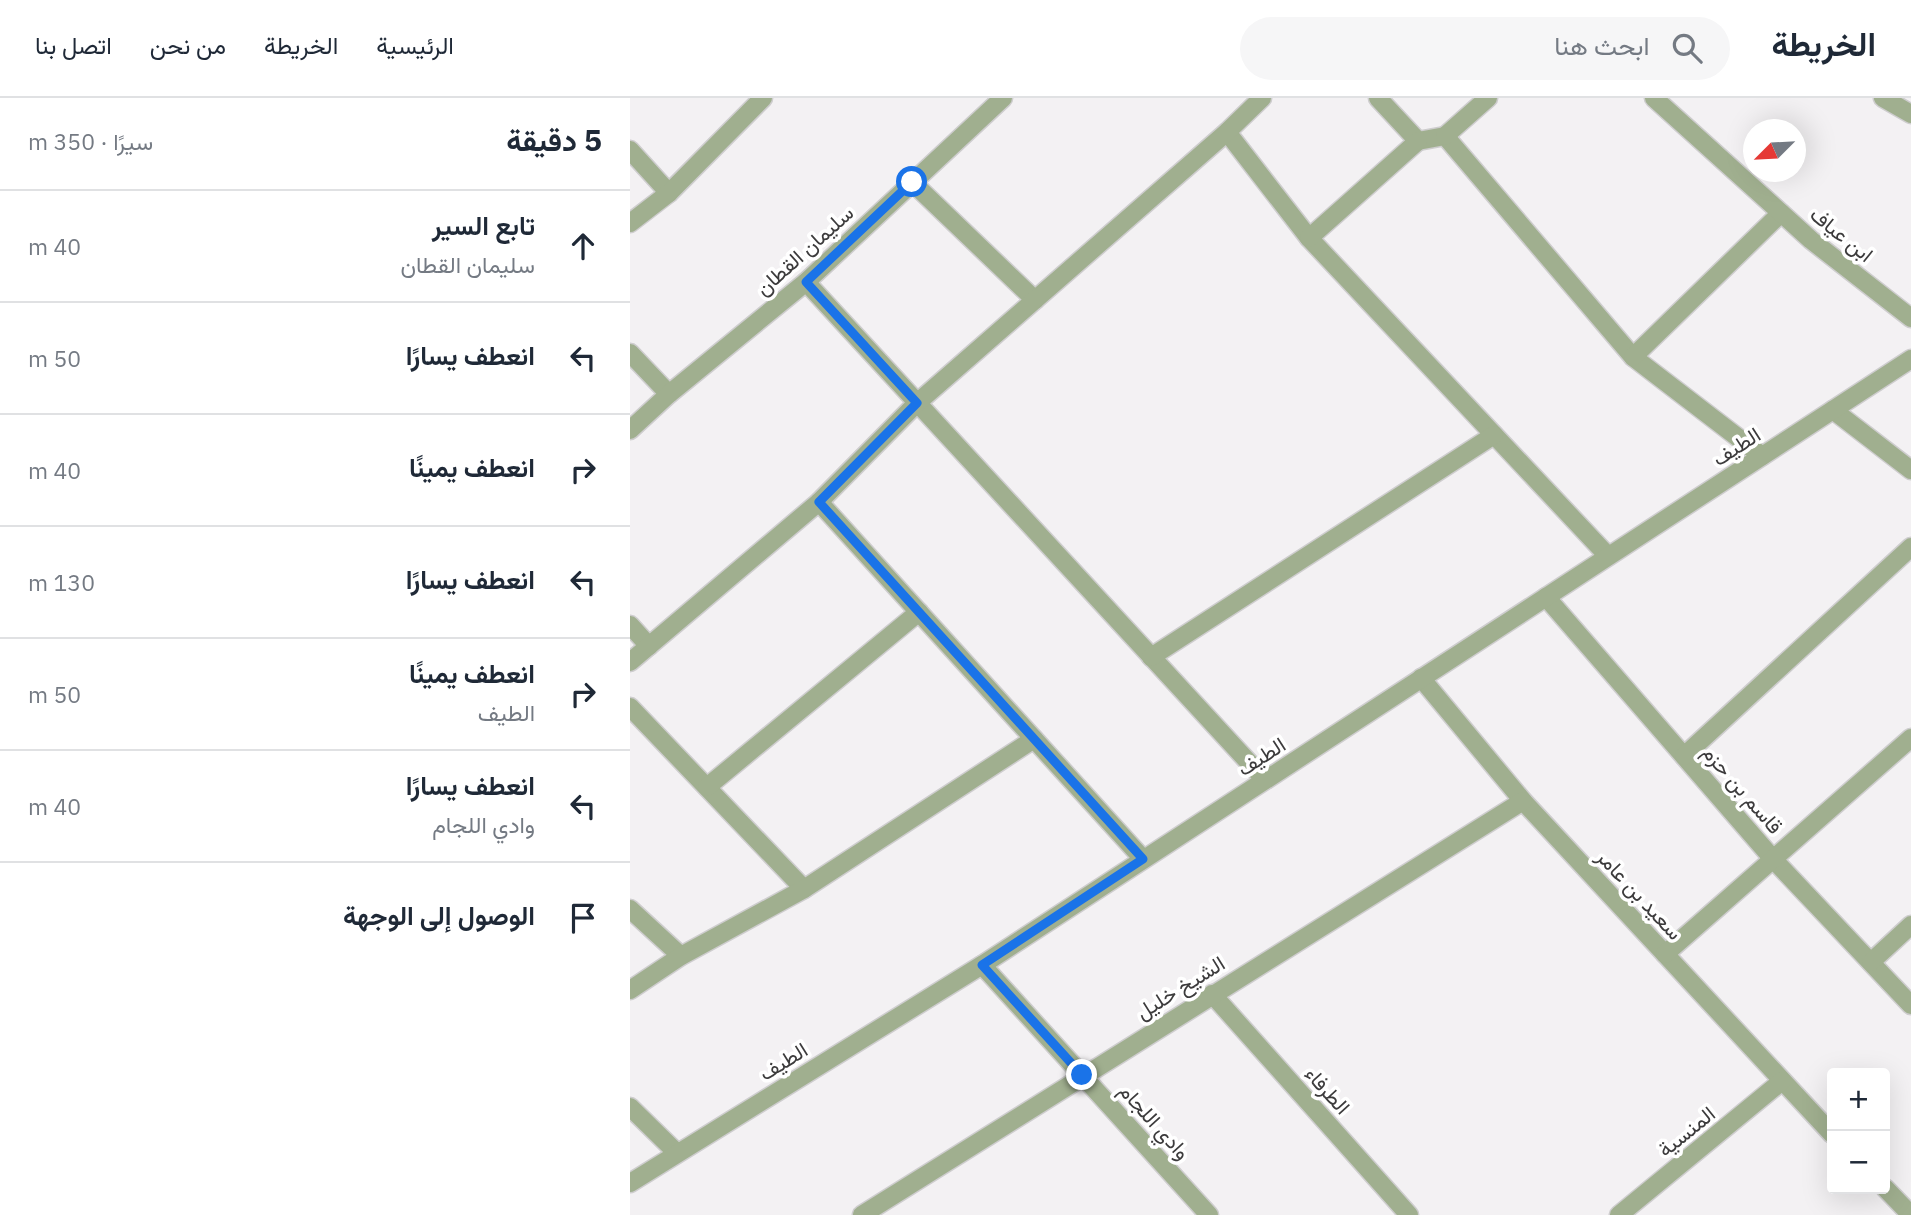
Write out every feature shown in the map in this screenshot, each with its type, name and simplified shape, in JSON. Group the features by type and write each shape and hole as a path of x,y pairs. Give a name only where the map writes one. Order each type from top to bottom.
{"street":[{"path":"630,223 668,193 763,98"},
{"name":"سليمان القطان","path":"630,430 669,394 806,282 1003,98"},
{"path":"630,662 819,502 917,403 1227,132 1262,98"},
{"path":"1378,98 1418,141"},
{"path":"1309,238 1418,141 1445,136 1488,98"},
{"name":"ابن عياف","path":"1654,98 1811,240 1911,317"},
{"path":"1883,98 1911,114"},
{"path":"1227,132 1309,238 1608,556"},
{"path":"1445,136 1633,357 1762,456"},
{"path":"630,149 668,193"},
{"path":"912,182 1035,300"},
{"path":"1633,357 1781,212"},
{"path":"806,282 1265,780"},
{"path":"630,353 669,394"},
{"name":"الطيف","path":"630,1183 982,965 1911,359"},
{"path":"1833,410 1911,470"},
{"path":"1151,657 1494,435"},
{"path":"819,502 1143,859"},
{"path":"1684,756 1911,547"},
{"name":"قاسم بن حزم","path":"1546,597 1773,859 1911,1005"},
{"path":"707,787 919,612"},
{"path":"630,625 649,646"},
{"name":"سعيد بن عامر","path":"1421,678 1523,801 1829,1131"},
{"path":"630,707 804,889"},
{"path":"1665,954 1911,738"},
{"path":"630,990 681,956 804,889 1034,739"},
{"name":"الشيخ خليل","path":"862,1215 1523,801"},
{"path":"630,909 681,956"},
{"path":"1871,962 1911,925"},
{"name":"وادي اللجام","path":"982,965 1209,1215"},
{"name":"الطرفاء","path":"1212,994 1409,1215"},
{"name":"المنسية","path":"1619,1215 1782,1082"},
{"path":"630,1107 677,1153"},
{"path":"1890,1193 1911,1215"}],"route":[{"path":"912,182 806,282 917,403 819,502 1143,859 982,965 1082,1075"}]}
